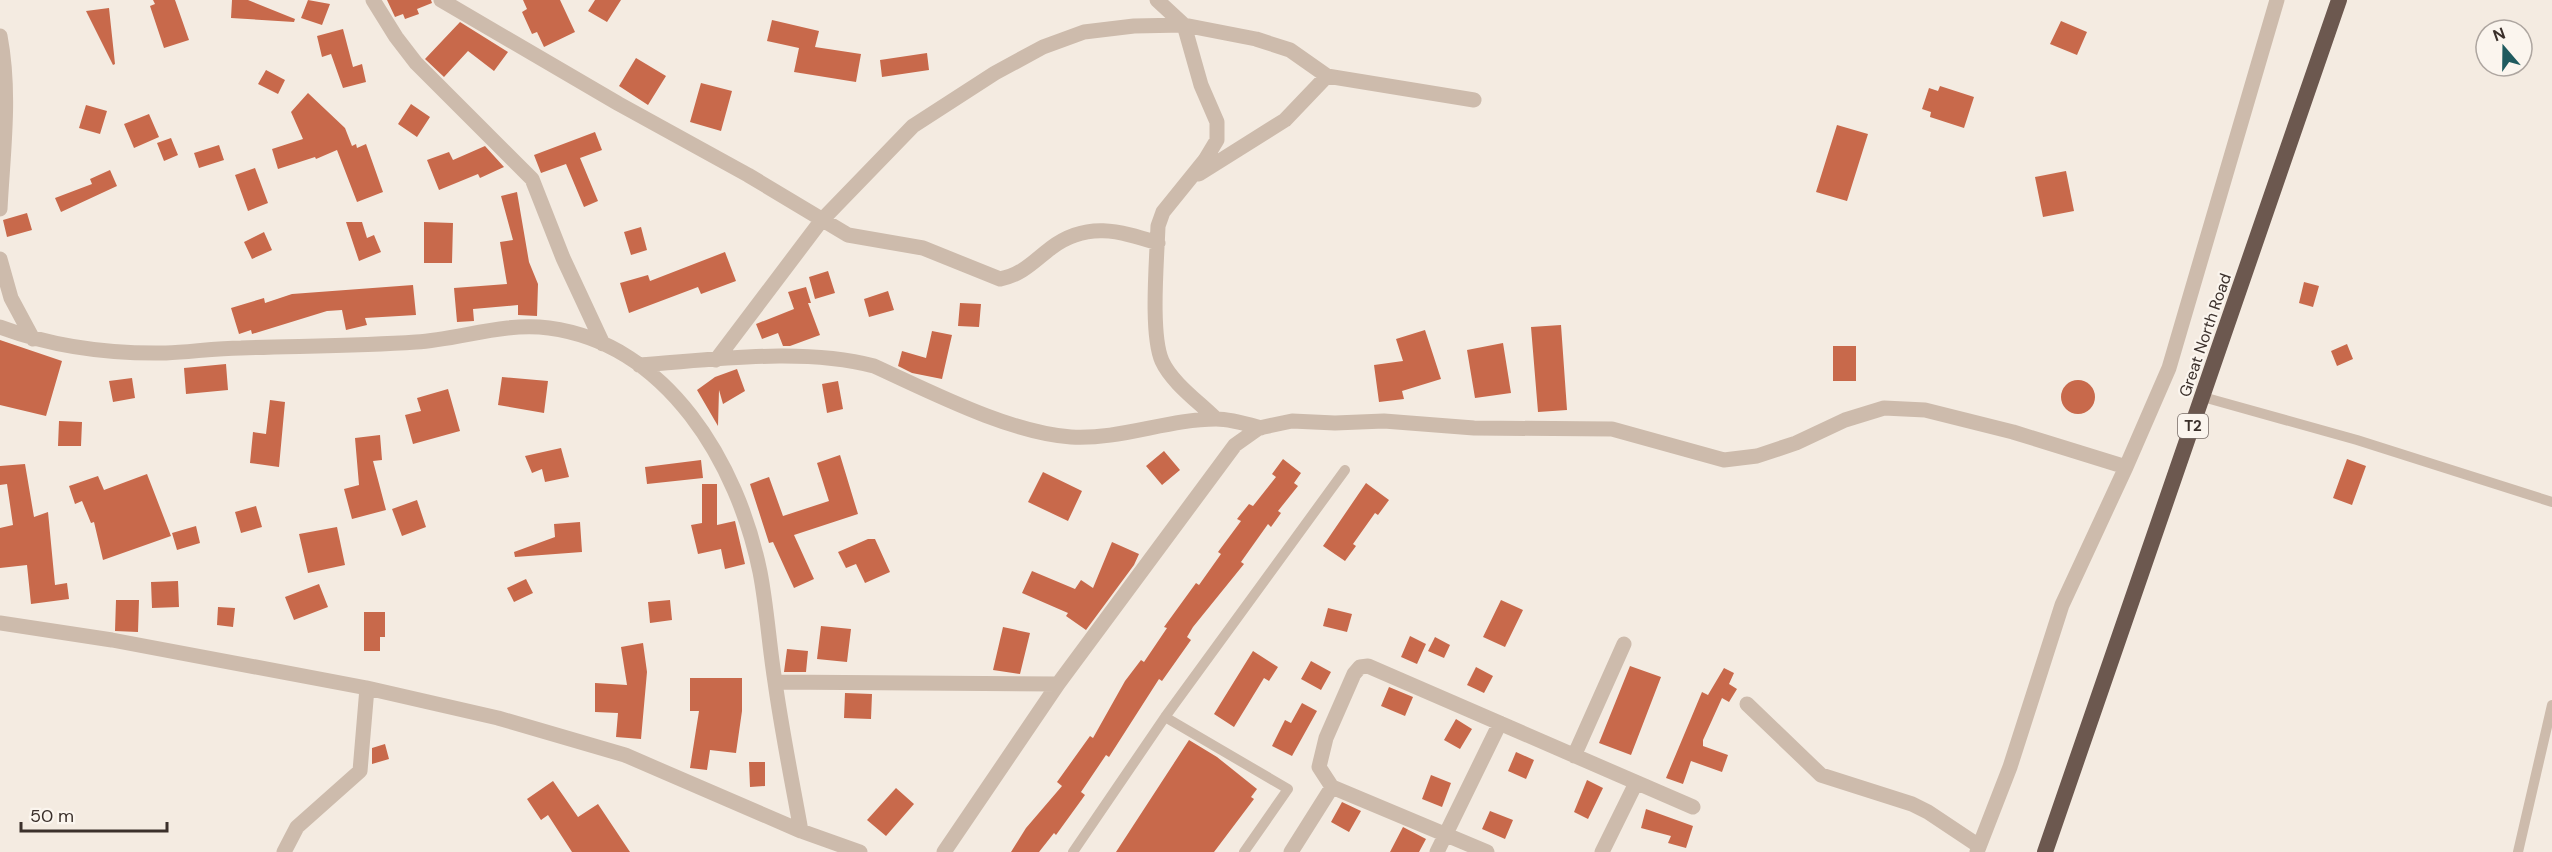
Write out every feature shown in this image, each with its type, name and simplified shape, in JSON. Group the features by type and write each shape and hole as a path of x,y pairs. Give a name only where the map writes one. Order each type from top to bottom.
{"highway":[{"name":"Great North Road","path":"2045,852 2339,0"}],"street":[{"path":"373,0 396,37 416,63 532,179 563,258 603,344"},
{"path":"441,0 620,104 748,174 821,221 848,235 923,248 1000,279 1013,276 1053,246 1074,235 1098,230 1116,230 1158,243"},
{"path":"1157,0 1184,25 1201,85 1216,122 1217,140 1205,160 1163,212 1158,226 1156,341 1162,362 1216,419"},
{"path":"1748,704 1821,775 1920,808 1978,849 2010,767 2062,604 2169,368 2277,0"},
{"path":"716,360 821,221 913,126 1033,52 1084,32 1134,26 1184,25 1256,39 1290,50 1327,76 1474,100"},
{"path":"0,36 6,69 6,116 0,209"},
{"path":"1188,180 1285,120 1327,76"},
{"path":"0,260 11,297 33,339"},
{"path":"0,327 33,339 109,351 167,352 219,348 420,342 503,327 547,328 583,335 620,351 655,376 686,407 738,498 760,573 775,682 801,831"},
{"path":"639,365 761,357 857,362 874,366 990,416 1035,431 1072,437 1112,434 1216,419 1261,428"},
{"path":"944,852 1058,684 1235,445 1261,428 1292,421 1384,420 1474,428 1612,429 1724,460 1757,456 1796,443 1845,420 1884,408 1925,410 2013,432 2126,467"},
{"path":"0,623 112,640 367,688 498,718 626,755 801,831 861,852"},
{"path":"1574,756 1624,644"},
{"path":"1487,852 1332,787 1319,767 1326,738 1354,674 1360,667 1368,666 1693,807"},
{"path":"775,682 1058,684"},
{"path":"284,852 297,827 360,771 367,688"},
{"path":"1437,852 1500,723"},
{"path":"1602,852 1636,783"},
{"path":"1291,852 1332,787"}],"lane":[{"path":"2203,397 2357,441 2552,502"},
{"path":"1073,852 1166,717 1344,470"},
{"path":"2518,852 2552,705"},
{"path":"1166,717 1288,789 1244,852"}],"building":[{"path":"153,0 175,0 189,40 164,48 150,6 155,4"},
{"path":"232,0 248,0 295,19 294,22 231,18"},
{"path":"308,0 330,4 322,25 301,18"},
{"path":"387,0 431,0 432,3 417,9 419,14 405,19 403,14 395,17"},
{"path":"523,0 560,0 575,32 544,47 537,32 532,34 522,12 527,9"},
{"path":"595,0 621,0 607,22 588,11"},
{"path":"109,8 115,64 113,65 86,11"},
{"path":"772,20 819,31 815,47 861,54 856,82 794,72 799,48 767,41"},
{"path":"2061,21 2087,32 2077,55 2050,44"},
{"path":"460,22 508,52 494,71 468,51 444,77 425,59"},
{"path":"343,29 353,67 362,64 366,82 343,88 331,54 322,57 317,36"},
{"path":"927,53 929,70 882,77 880,60"},
{"path":"636,58 666,76 648,105 619,86"},
{"path":"266,70 285,80 278,94 258,84"},
{"path":"701,83 732,91 721,131 690,122"},
{"path":"1940,86 1974,97 1964,128 1930,117 1931,112 1922,109 1929,88 1938,91"},
{"path":"308,93 345,128 352,146 356,144 357,148 366,144 383,192 357,202 337,150 316,159 315,157 278,169 272,149 303,139 291,112"},
{"path":"411,104 430,117 417,137 398,124"},
{"path":"86,105 107,111 100,134 79,128"},
{"path":"149,114 159,137 134,148 124,124"},
{"path":"1837,125 1868,134 1847,201 1816,192"},
{"path":"595,132 602,150 580,158 598,201 584,207 566,164 541,173 534,155"},
{"path":"171,138 178,155 164,161 157,143"},
{"path":"219,145 224,160 199,168 194,153"},
{"path":"485,146 504,167 480,178 478,174 439,190 427,160 449,152 453,160"},
{"path":"255,168 268,203 248,211 235,175"},
{"path":"110,170 117,186 61,212 55,198 92,184 90,179"},
{"path":"2066,171 2074,211 2043,217 2035,177"},
{"path":"517,192 529,262 538,284 537,316 518,315 518,305 473,309 474,321 457,322 454,288 507,284 500,242 513,240 501,196"},
{"path":"27,213 32,230 7,237 3,220"},
{"path":"346,222 362,222 367,238 374,235 381,252 359,261"},
{"path":"424,222 453,223 452,263 424,263"},
{"path":"641,227 647,250 631,255 624,232"},
{"path":"264,232 272,250 252,259 244,242"},
{"path":"725,252 736,281 701,294 698,287 629,313 620,283 648,275 650,281"},
{"path":"828,271 835,293 815,299 809,277"},
{"path":"2304,282 2319,286 2313,307 2299,303"},
{"path":"413,285 416,315 365,318 367,325 346,330 342,310 327,311 252,334 251,330 239,334 231,308 264,298 265,303 292,294"},
{"path":"806,287 811,303 808,303 820,335 790,346 783,346 778,333 762,339 756,324 794,309 788,292"},
{"path":"888,291 894,310 869,317 864,299"},
{"path":"960,303 981,304 979,327 958,326"},
{"path":"1561,325 1567,410 1538,412 1531,327"},
{"path":"1425,330 1441,379 1402,391 1404,399 1379,402 1374,365 1403,361 1396,339"},
{"path":"932,331 952,335 942,379 912,373 898,366 902,351 926,358"},
{"path":"0,340 62,361 46,416 0,405"},
{"path":"1503,343 1511,393 1475,398 1467,350"},
{"path":"2347,344 2353,359 2337,366 2331,351"},
{"path":"1833,346 1856,346 1856,381 1833,381"},
{"path":"226,364 228,390 186,394 184,368"},
{"path":"737,369 745,391 723,404 719,390 718,426 697,390 715,377"},
{"path":"502,377 548,381 544,413 498,405"},
{"path":"132,378 135,398 113,402 109,381"},
{"path":"2078,380 2090,385 2095,397 2090,409 2078,414 2066,409 2061,397 2066,385"},
{"path":"838,381 843,409 827,413 822,384"},
{"path":"448,389 460,431 413,444 405,415 421,411 417,398"},
{"path":"270,400 285,402 279,467 250,463 253,432 266,434"},
{"path":"59,421 82,422 81,446 58,446"},
{"path":"380,435 382,460 373,461 386,510 352,519 344,489 359,485 355,438"},
{"path":"561,448 569,477 545,482 542,469 532,473 525,456"},
{"path":"1164,451 1180,470 1162,485 1146,466"},
{"path":"840,455 858,514 794,535 814,579 794,588 773,542 769,543 750,484 769,477 783,516 829,501 817,463"},
{"path":"1283,459 1301,473 1294,483 1298,486 1278,511 1281,513 1271,527 1268,524 1241,562 1244,564 1193,627 1187,637 1191,640 1162,681 1159,679 1109,757 1106,755 1081,792 1085,795 1056,835 1054,833 1039,852 1011,852 1026,828 1062,786 1057,782 1090,736 1093,738 1125,681 1141,660 1144,662 1167,628 1164,627 1196,583 1199,585 1221,554 1218,552 1241,521 1237,519 1249,504 1253,506 1276,477 1272,474"},
{"path":"2347,459 2366,466 2352,505 2333,498"},
{"path":"701,460 703,478 647,484 645,467"},
{"path":"25,464 34,517 48,512 55,585 67,583 69,599 31,604 27,565 0,568 0,528 13,525 7,484 0,485 0,466"},
{"path":"1043,472 1082,491 1068,521 1028,502"},
{"path":"147,474 171,536 103,560 94,522 91,523 82,501 75,504 69,486 98,476 104,490"},
{"path":"1366,483 1389,500 1378,515 1375,513 1353,544 1356,546 1345,561 1323,546"},
{"path":"702,484 717,484 717,525 735,521 745,564 725,569 721,549 698,554 691,525 702,523"},
{"path":"417,500 426,527 402,536 392,509"},
{"path":"256,506 262,527 241,533 235,512"},
{"path":"580,522 582,552 515,557 514,552 555,537 554,524"},
{"path":"196,526 200,543 177,550 172,533"},
{"path":"337,527 345,565 308,573 299,534"},
{"path":"868,539 875,539 890,572 865,583 856,564 846,568 838,552"},
{"path":"1112,542 1139,554 1134,565 1086,630 1066,616 1068,613 1022,593 1032,571 1075,589 1081,580 1093,588"},
{"path":"526,579 533,593 514,602 507,588"},
{"path":"178,581 179,607 152,608 151,582"},
{"path":"319,584 328,607 294,620 285,597"},
{"path":"116,600 139,600 138,632 115,631"},
{"path":"670,600 672,620 650,623 648,602"},
{"path":"1501,600 1523,610 1505,647 1483,637"},
{"path":"218,607 235,608 233,627 217,625"},
{"path":"1328,608 1352,614 1347,632 1323,626"},
{"path":"364,612 385,612 385,637 380,637 380,651 364,651"},
{"path":"821,626 851,629 847,662 817,659"},
{"path":"1003,627 1030,633 1020,674 993,670"},
{"path":"1410,636 1426,644 1417,664 1401,657"},
{"path":"1435,637 1450,645 1444,658 1428,651"},
{"path":"643,643 647,672 641,739 616,737 618,713 595,712 595,683 627,685 621,647"},
{"path":"787,649 808,651 806,672 784,672"},
{"path":"1253,651 1278,667 1269,681 1264,678 1234,727 1214,714"},
{"path":"1311,661 1331,672 1321,690 1301,679"},
{"path":"1630,666 1661,677 1631,755 1599,743"},
{"path":"1476,667 1493,676 1484,693 1467,685"},
{"path":"1724,668 1734,673 1729,684 1737,689 1729,702 1722,698 1703,740 1703,746 1728,755 1722,772 1691,761 1683,784 1666,778 1702,692 1708,695"},
{"path":"690,678 742,678 742,711 736,753 710,750 707,770 690,768 699,711 690,711"},
{"path":"1389,687 1413,697 1405,716 1381,706"},
{"path":"845,693 872,694 871,719 844,718"},
{"path":"1302,703 1317,711 1292,756 1272,746 1285,720 1291,723"},
{"path":"1456,719 1472,729 1460,749 1444,740"},
{"path":"1189,740 1217,757 1257,789 1251,797 1254,799 1214,852 1116,852"},
{"path":"385,744 389,759 372,764 372,748"},
{"path":"1516,752 1534,760 1526,779 1508,771"},
{"path":"749,762 765,762 765,786 750,787"},
{"path":"1431,775 1451,783 1442,807 1422,799"},
{"path":"1587,780 1603,788 1588,819 1574,812"},
{"path":"553,781 578,817 598,804 630,852 572,852 548,815 541,820 527,799"},
{"path":"896,788 914,804 886,836 867,820"},
{"path":"1342,802 1361,811 1349,832 1331,822"},
{"path":"1646,809 1693,826 1686,848 1668,843 1671,836 1641,828"},
{"path":"1490,811 1513,820 1505,839 1482,829"},
{"path":"1403,827 1426,839 1419,852 1390,852"}]}
